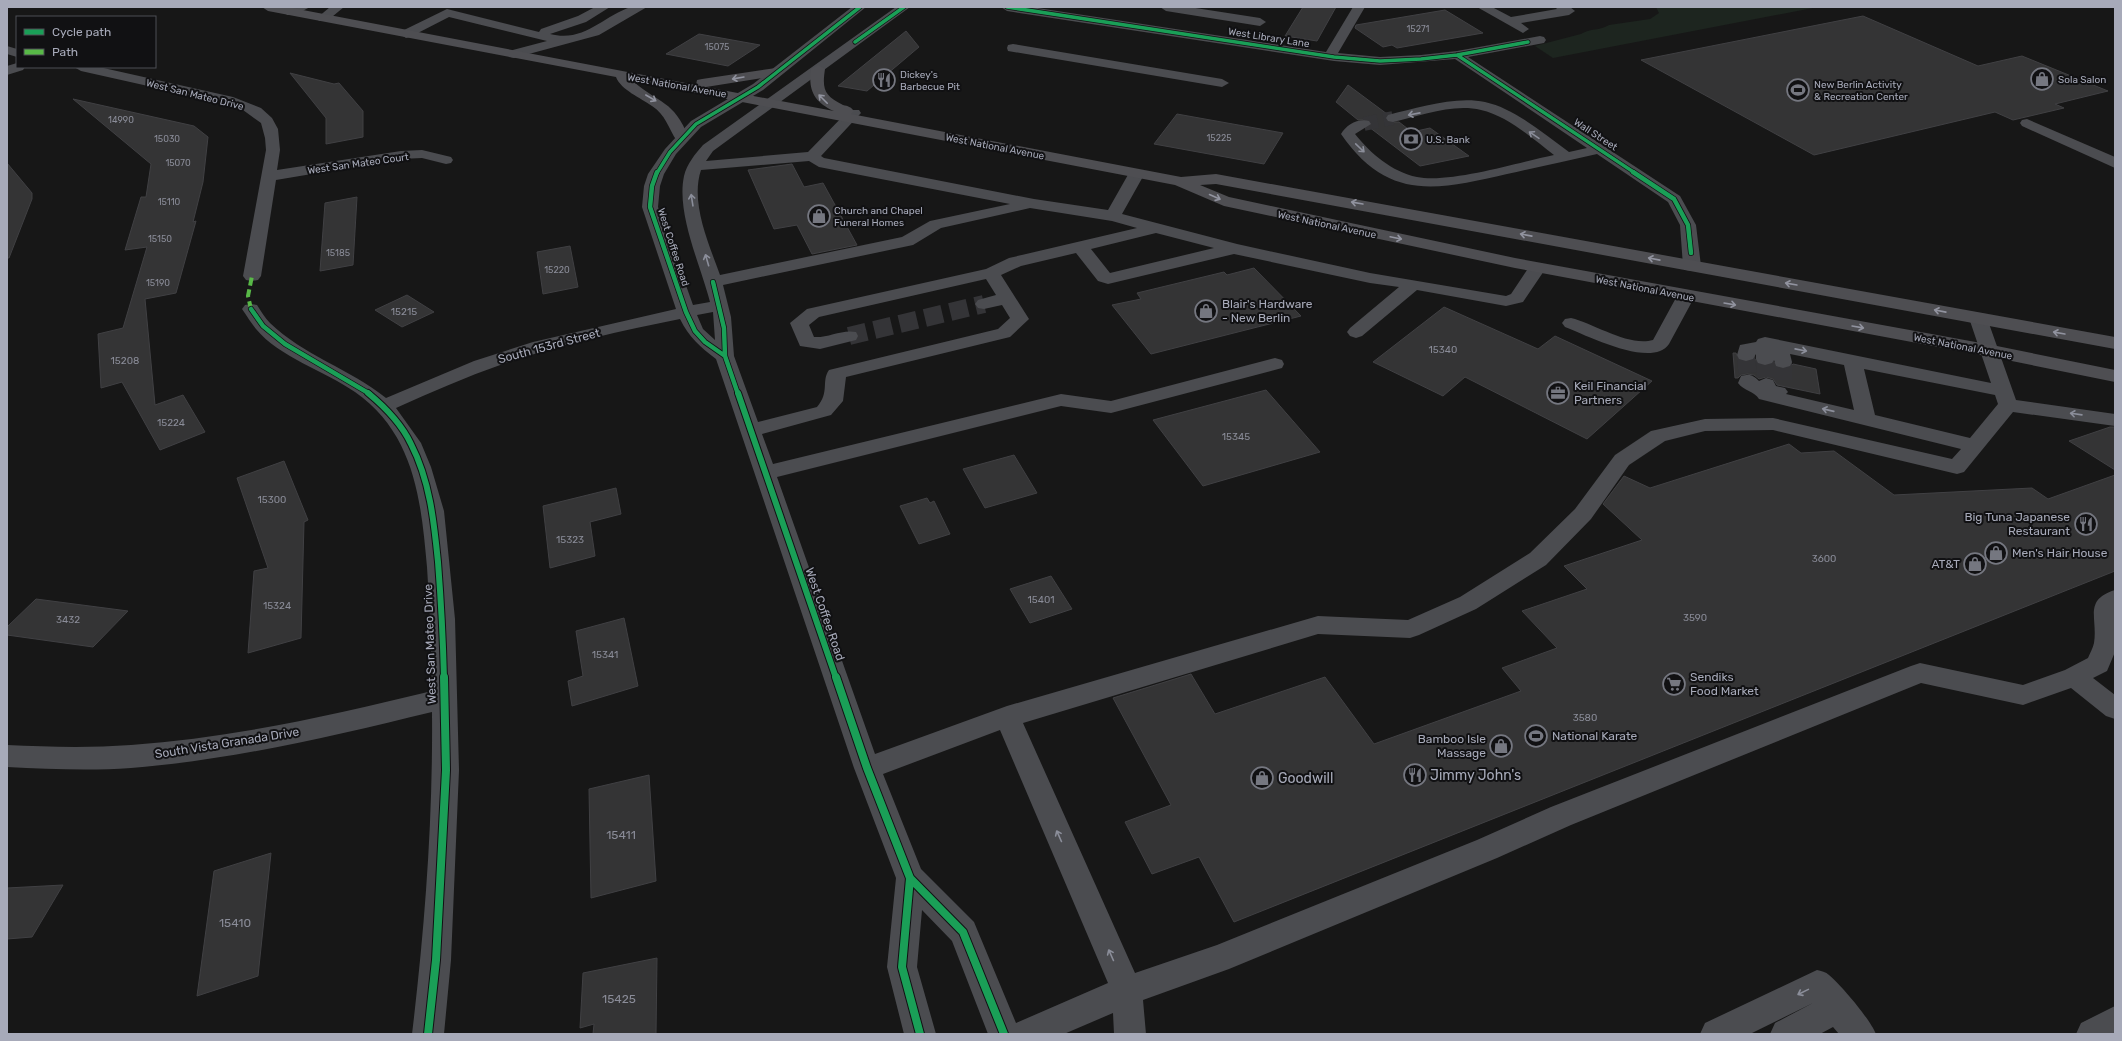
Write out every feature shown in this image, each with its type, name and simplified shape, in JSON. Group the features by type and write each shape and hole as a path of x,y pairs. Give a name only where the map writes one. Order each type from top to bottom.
{"main road":[{"name":"West National Avenue","path":"268,7 620,76 852,116 898,128 1179,181 1224,201 1537,268 1992,351 2115,376"},
{"path":"818,69 815,83 817,92 829,104 852,116"},
{"path":"669,84 715,82 776,72"},
{"path":"620,76 632,88 658,102 670,112 682,138"},
{"name":"West National Avenue","path":"1179,181 1216,179 2115,343"},
{"path":"1537,268 1548,262 1557,262 1658,280 1672,277 1692,266"},
{"path":"1692,266 1686,296 1720,287 1732,287 1822,303 1830,303 1850,294"}],"street":[{"path":"290,12 304,7"},
{"path":"323,18 338,7"},
{"path":"536,35 582,19 604,7"},
{"path":"514,54 595,32 641,7"},
{"name":"West Coffee Road","path":"725,356 700,336 686,312 655,226 650,207 656,174 682,138 706,118 758,87 860,7"},
{"name":"West Coffee Road","path":"904,7 708,148 696,166 691,178 692,204 720,304 724,328 725,356 764,473 867,768 910,878 963,932 1004,1034"},
{"name":"West Library Lane","path":"1007,7 1246,44 1330,56 1380,61 1457,55 1534,41 1510,21"},
{"path":"1064,16 1080,7"},
{"path":"1166,7 1263,17 1246,44"},
{"path":"1330,56 1359,7"},
{"path":"1483,7 1510,21 1569,11 1561,7"},
{"path":"406,34 447,13 562,41"},
{"path":"1013,48 1222,83"},
{"name":"Wall Street","path":"1457,55 1601,149 1674,199 1688,225 1692,266"},
{"name":"West San Mateo Drive","path":"85,68 228,100 248,106 261,114 269,123 274,134 269,176 252,276"},
{"path":"1393,118 1464,104 1482,106 1499,111 1567,157"},
{"path":"696,166 812,156 852,116"},
{"path":"2027,123 2115,163"},
{"path":"1364,124 1351,129 1348,134 1357,146 1375,162 1396,174 1416,182 1432,183 1459,180 1601,149"},
{"name":"West San Mateo Court","path":"269,176 401,155 422,154 446,160"},
{"path":"812,156 819,162 1034,204 1114,216 1235,249 1370,278 1413,284 1506,301 1517,298 1537,268"},
{"path":"1114,216 1137,173"},
{"path":"713,282 907,241 936,224 1034,204"},
{"path":"849,336 820,343 807,342 799,323 813,313 991,273 1015,262 1157,228"},
{"path":"1080,247 1104,277 1108,279 1235,249"},
{"path":"836,374 1004,333 1020,319 991,273"},
{"path":"1356,332 1413,284"},
{"path":"1571,323 1627,345 1646,348 1660,344 1686,296"},
{"path":"984,304 1007,298"},
{"name":"South 153rd Street","path":"384,406 459,373 559,340 720,304"},
{"name":"West San Mateo Drive","path":"251,309 263,326 284,344 362,388 384,406 411,443 421,467 433,511 443,620 443,699 446,770 436,960 428,1034"},
{"path":"867,768 1007,717 1318,625 1410,629 1468,603 1538,560 1583,514 1622,460 1658,436 1705,425 1773,424 1957,467 1976,446 2006,398 1992,351 1978,318"},
{"path":"750,431 824,412 833,401 836,386 836,374 820,343"},
{"path":"1746,355 1747,349 1771,356 1765,343 1853,361 2006,398 2115,420"},
{"path":"1853,361 1866,418"},
{"path":"764,473 1061,400 1111,407 1275,364"},
{"path":"1766,386 1766,395 1866,418 1976,446"},
{"path":"1027,1034 1126,991 1232,953 1479,852 1568,813 1920,673 2023,695 2074,677 2098,664 2106,642 2105,607 2115,599"},
{"path":"2074,677 2115,709"},
{"name":"South Vista Granada Drive","path":"7,756 65,758 149,755 292,734 443,699"},
{"path":"1007,717 1126,991 1130,1034"},
{"name":"West Coffee Road","path":"910,878 902,967 920,1034"},
{"path":"1716,1034 1817,985 1860,1034"},
{"path":"1786,1034 1838,1008"},
{"path":"2092,1034 2115,1022"}],"shaded area":[{"path":"1656,7 1818,7 1553,58 1535,46 1609,25 1650,19 1659,13"}],"building":[{"path":"1303,7 1336,7 1317,41 1285,36"},
{"path":"1445,10 1483,33 1397,48 1392,45 1383,47 1355,28 1356,25"},
{"path":"1863,16 1978,66 2022,56 2108,91 2055,104 2064,108 2013,120 1995,112 1814,155 1641,60"},
{"path":"906,31 919,47 867,91 838,86"},
{"path":"699,34 760,45 728,66 666,54"},
{"path":"290,73 334,84 339,83 363,111 363,137 326,144 326,118"},
{"name":"U.S. Bank","path":"1348,85 1387,114 1385,119 1388,122 1399,122 1412,132 1430,128 1469,156 1420,166 1369,127 1372,124 1370,120 1358,120 1336,102"},
{"path":"73,99 194,126 208,137 203,182 193,222 196,221 176,293 145,299 155,405 183,395 205,432 160,450 122,382 101,388 98,334 123,328 147,247 125,250 141,197 146,197 151,164"},
{"path":"1177,114 1283,133 1264,164 1154,144"},
{"path":"7,163 32,193 32,199 9,258 7,258"},
{"name":"Church and Chapel Funeral Homes","path":"792,164 804,187 823,183 857,245 812,254 797,225 774,229 748,170"},
{"path":"357,197 353,265 320,271 325,203"},
{"path":"570,246 578,287 543,294 537,252"},
{"name":"Blair's Hardware - New Berlin","path":"1254,268 1301,316 1151,354 1112,305 1141,299 1137,293 1224,272 1227,275"},
{"path":"407,295 434,312 402,327 375,310"},
{"path":"1444,307 1538,349 1555,336 1652,381 1587,439 1465,377 1443,396 1373,362"},
{"path":"1733,353 1736,353 1739,360 1746,362 1755,359 1758,364 1765,366 1774,363 1776,367 1783,369 1790,367 1793,364 1816,369 1820,394 1777,385 1773,379 1766,377 1759,379 1754,375 1747,374 1735,378"},
{"path":"1266,390 1320,452 1203,486 1153,420"},
{"path":"2110,427 2115,427 2115,470 2069,441"},
{"name":"Sendiks Food Market","path":"1789,444 1801,453 1834,451 1894,495 2032,488 2048,499 2115,475 2115,571 1234,922 1199,857 1152,874 1125,822 1171,805 1113,698 1191,674 1215,714 1325,677 1374,744 1521,691 1502,668 1557,648 1522,611 1587,589 1564,566 1642,540 1603,504 1624,476 1650,488"},
{"path":"1014,455 1037,493 985,508 963,469"},
{"path":"284,461 308,520 304,522 301,638 248,653 254,571 268,568 237,478"},
{"path":"616,488 621,514 590,522 595,556 550,568 543,506"},
{"path":"927,498 930,503 934,501 950,534 919,544 900,506"},
{"path":"1051,576 1072,609 1030,623 1010,589"},
{"path":"36,599 128,611 93,647 7,635 7,627"},
{"path":"624,618 638,686 572,706 568,681 583,676 576,631"},
{"path":"649,775 656,881 591,898 589,789"},
{"path":"271,853 258,976 197,996 214,871"},
{"path":"63,885 32,937 7,939 7,888"},
{"path":"657,958 656,1034 593,1034 594,1024 580,1028 583,973"}],"tunnel":[{"path":"1364,124 1393,118"},
{"path":"849,336 984,304"},
{"path":"1746,355 1748,380"},
{"path":"1765,359 1766,384"},
{"path":"1783,362 1783,387"}],"marked path":[{"path":"251,309 248,296 252,276"}],"cycle path":[{"path":"725,356 705,342 695,331 686,312 655,226 650,207 652,186 656,174 670,152 696,124 758,87 860,7"},
{"path":"855,42 904,7"},
{"path":"1007,7 1334,57 1380,61 1457,55 1528,42"},
{"path":"1457,55 1674,199 1688,225 1691,253"},
{"path":"713,282 724,328 725,356 867,768 910,878 963,932 1004,1034"},
{"path":"251,309 263,326 285,344 362,388 384,406 411,443 421,467 433,511 443,619 446,770 436,960 428,1034"},
{"path":"910,878 902,967 920,1034"}],"place":[{"name":"Sola Salon","path":"2042,79"},
{"name":"Dickey's Barbecue Pit","path":"884,80"},
{"name":"New Berlin Activity & Recreation Center","path":"1798,90"},
{"name":"U.S. Bank","path":"1411,139"},
{"name":"Church and Chapel Funeral Homes","path":"819,216"},
{"name":"Blair's Hardware - New Berlin","path":"1206,311"},
{"name":"Keil Financial Partners","path":"1558,393"},
{"name":"Big Tuna Japanese Restaurant","path":"2086,524"},
{"name":"Men's Hair House","path":"1996,553"},
{"name":"AT&T","path":"1975,564"},
{"name":"Sendiks Food Market","path":"1674,684"},
{"name":"National Karate","path":"1536,736"},
{"name":"Bamboo Isle Massage","path":"1501,746"},
{"name":"Jimmy John's","path":"1415,775"},
{"name":"Goodwill","path":"1262,778"}]}
